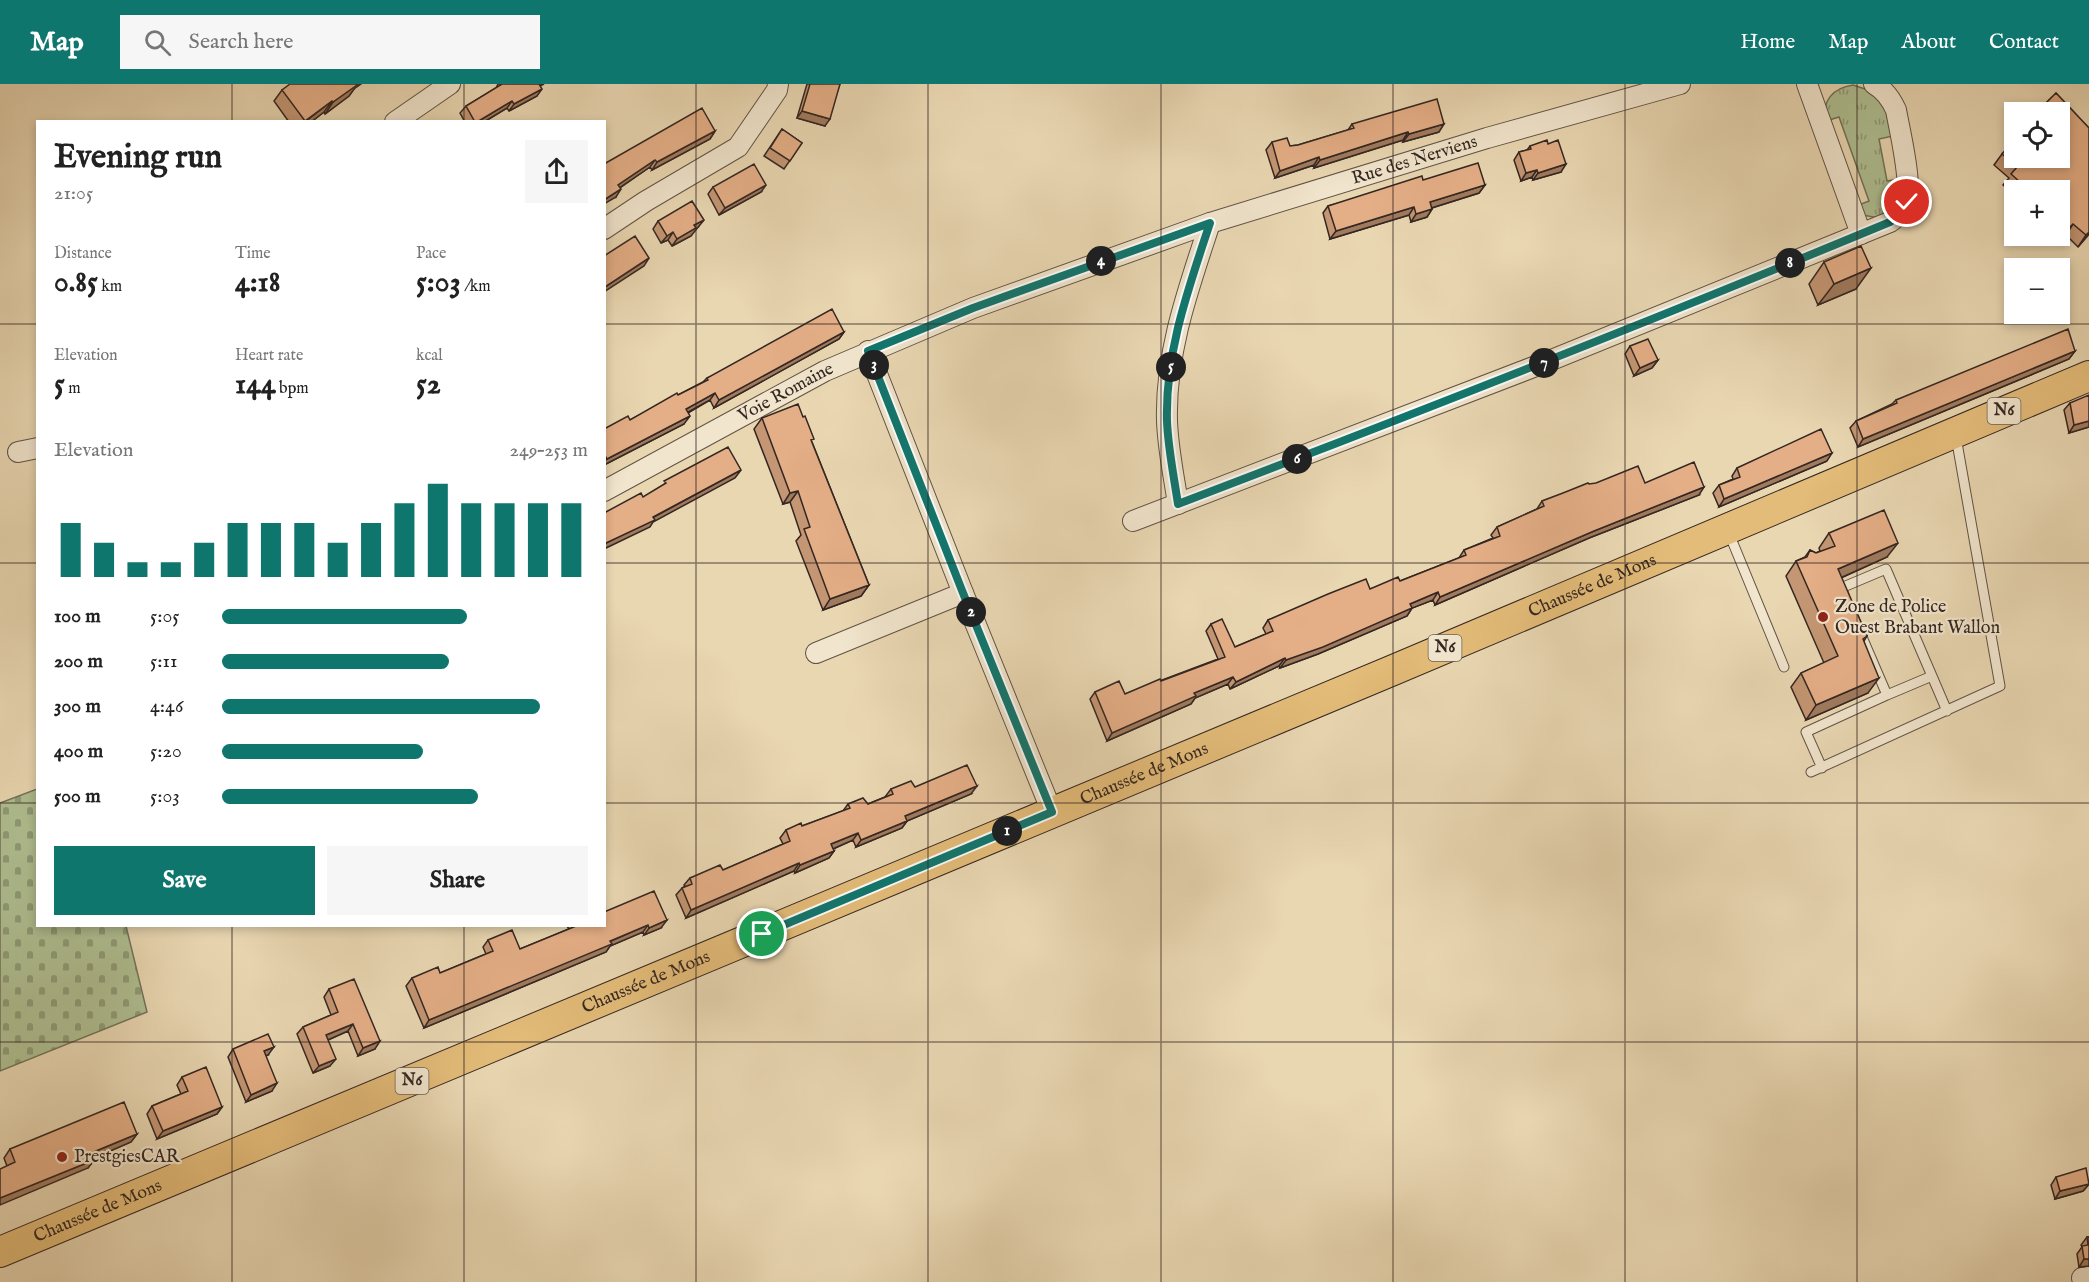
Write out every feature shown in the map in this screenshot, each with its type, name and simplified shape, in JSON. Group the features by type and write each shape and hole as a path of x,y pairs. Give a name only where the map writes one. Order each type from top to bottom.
{"main road":[{"name":"Chaussée de Mons","path":"0,1252 2089,376"}],"street":[{"path":"398,120 450,84"},
{"path":"606,228 646,201 738,147 777,90 778,84"},
{"name":"Rue des Nerviens","path":"1151,243 1487,138 1680,84"},
{"path":"1807,84 1861,234"},
{"path":"1133,521 1528,370 1890,222 1898,216 1907,202 1909,188 1896,110 1881,88 1874,84"},
{"path":"1178,504 1167,422 1170,371 1181,313 1210,223"},
{"name":"Voie Romaine","path":"606,489 825,371 868,351 973,308 1151,243"},
{"path":"868,351 1052,812"},
{"path":"18,452 36,448"},
{"path":"816,653 963,593"}],"lane":[{"path":"1811,772 2000,686 1955,431"},
{"path":"1727,529 1784,668"},
{"path":"1850,610 1841,588 1886,569 1947,711"},
{"path":"1855,620 1887,695"},
{"path":"1822,768 1806,732 1932,675"}],"green space":[{"path":"1853,85 1871,91 1888,108 1893,136 1879,139 1887,181 1900,179 1897,207 1878,218 1863,215 1856,206 1869,201 1839,117 1826,121 1825,107 1830,97 1834,92"},
{"path":"36,789 36,927 126,927 147,1012 0,1071 0,803"}],"building":[{"path":"290,84 357,84 306,120 282,90"},
{"path":"502,84 539,84 542,89 514,104 512,101 480,120 474,120 466,106"},
{"path":"810,84 840,84 830,119 802,111"},
{"path":"2056,93 2064,102 2047,102"},
{"path":"1437,99 1444,124 1409,134 1408,132 1320,160 1319,157 1280,171 1272,142 1287,138 1290,146 1298,145 1354,128 1352,124"},
{"path":"702,108 715,131 657,162 655,160 618,185 621,189 606,199 606,163"},
{"path":"2070,108 2089,128 2089,232 2086,235 2073,224 2070,227 2070,180 2018,180 2011,174 2016,168 2070,168"},
{"path":"782,129 802,143 790,161 770,148"},
{"path":"1547,140 1548,144 1558,140 1566,164 1538,173 1537,170 1526,173 1519,152 1531,149 1530,146"},
{"path":"1478,163 1485,185 1430,202 1432,209 1416,214 1414,207 1336,231 1328,206 1422,176 1423,180"},
{"path":"754,164 766,185 725,208 713,187"},
{"path":"692,201 704,220 694,225 696,228 677,239 673,232 667,236 658,221"},
{"path":"635,236 649,258 606,286 606,255"},
{"path":"1861,246 1871,268 1834,284 1824,262"},
{"path":"832,309 844,332 719,400 715,393 686,409 690,416 607,459 606,428 628,416 630,420 677,393 678,395 708,380 707,378"},
{"path":"2068,329 2075,351 1863,439 1856,421 1897,403 1896,400"},
{"path":"1648,339 1658,360 1640,368 1630,346"},
{"path":"2089,395 2089,421 2074,425 2070,403"},
{"path":"798,404 803,417 805,416 814,439 811,440 869,585 830,599 804,529 810,527 798,491 790,493 762,418"},
{"path":"1821,429 1832,453 1724,499 1719,485 1740,477 1737,468"},
{"path":"728,447 741,470 653,517 655,520 606,543 606,512 641,493 643,497 666,483 664,481"},
{"path":"1694,462 1704,487 1440,597 1438,592 1410,604 1412,608 1323,647 1286,660 1285,658 1236,682 1233,677 1194,693 1196,696 1112,733 1095,692 1119,681 1125,694 1160,679 1161,681 1225,657 1211,624 1222,619 1235,647 1273,631 1268,620 1328,594 1366,579 1370,589 1398,577 1400,581 1466,555 1464,550 1500,536 1497,527 1544,506 1542,501 1638,466 1645,483"},
{"name":"Zone de Police Ouest Brabant Wallon","path":"1884,510 1898,543 1838,569 1867,636 1863,639 1879,678 1816,705 1801,673 1838,656 1796,561 1807,557 1810,550 1816,553 1835,546 1829,533"},
{"path":"967,765 977,786 905,816 907,821 861,840 858,833 831,844 834,851 800,865 799,863 691,910 682,888 692,884 690,878 720,865 723,870 790,841 786,830 801,823 802,826 850,808 848,804 863,798 868,804 893,794 891,789 911,781 915,787"},
{"path":"654,891 667,920 649,928 648,925 610,941 612,944 429,1020 412,978 438,967 440,973 493,951 488,940 512,930 520,949 574,927 606,927 606,911"},
{"path":"354,979 380,1041 363,1048 353,1024 326,1035 336,1059 319,1066 303,1027 338,1012 329,989"},
{"path":"268,1034 274,1047 264,1051 277,1083 251,1095 233,1049"},
{"path":"206,1067 222,1107 163,1131 152,1106 188,1091 182,1077"},
{"path":"124,1102 137,1134 91,1153 94,1160 0,1198 0,1169 15,1162 10,1149"},
{"path":"2086,1168 2089,1184 2060,1191 2056,1177"},
{"path":"2087,1237 2089,1237 2089,1259 2084,1259 2082,1246 2088,1245"}],"place":[{"name":"Zone de Police Ouest Brabant Wallon","path":"1823,617"},
{"name":"PrestgiesCAR","path":"62,1157"}],"route":[{"path":"762,934 1052,812 868,351 973,308 1210,223 1181,313 1170,371 1167,422 1178,504 1377,429 1890,222 1904,210 1907,202"}]}
